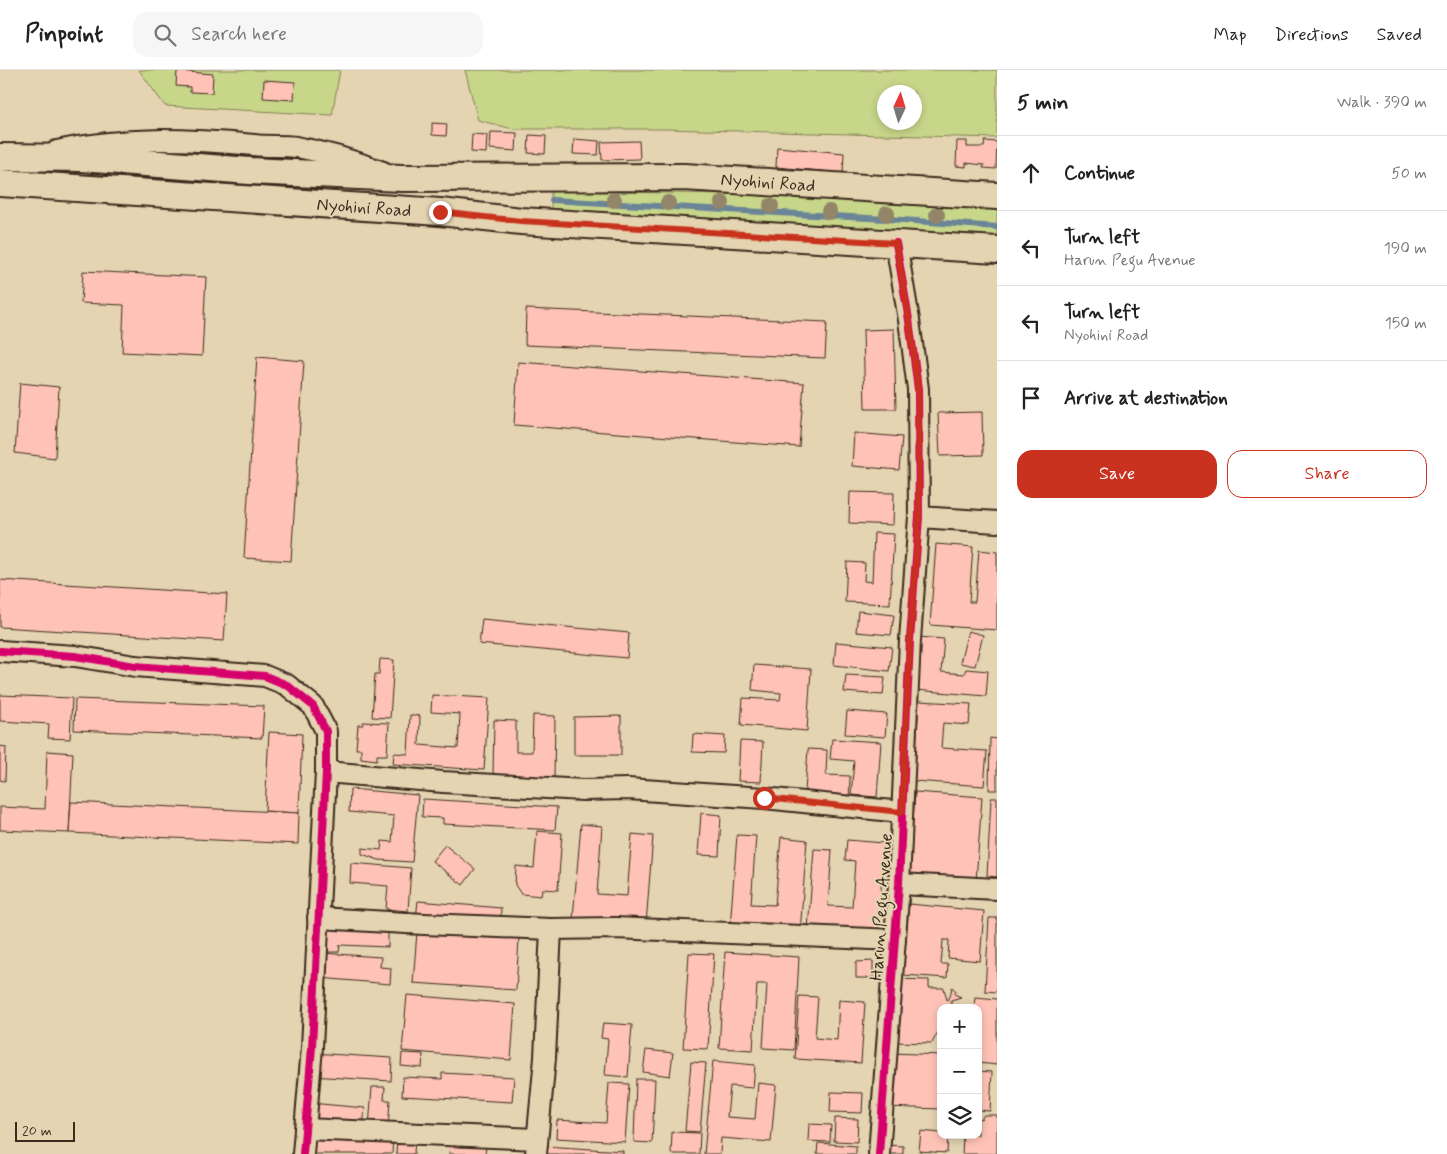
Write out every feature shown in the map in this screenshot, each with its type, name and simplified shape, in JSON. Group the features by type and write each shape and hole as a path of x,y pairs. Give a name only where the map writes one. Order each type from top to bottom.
{"main road":[{"name":"Nyohini Road","path":"0,157 81,158 250,171 402,178 684,177 997,196"},
{"name":"Nyohini Road","path":"0,183 440,212 521,221 997,250"}],"street":[{"name":"Harun Pegu Avenue","path":"879,1154 899,884 910,640 919,517 918,389 896,243"},
{"path":"919,517 997,522"},
{"path":"0,651 74,656 135,666 265,676 287,685 313,706 326,731 326,772 312,1047 303,1154"},
{"path":"326,772 443,782 583,790 628,789 764,798 902,812"},
{"path":"899,884 997,889"},
{"path":"318,918 550,929 615,928 895,940"},
{"path":"304,1129 536,1146 545,1058 550,929"}],"green space":[{"path":"139,70 340,70 332,115 165,106"},
{"path":"465,70 997,70 997,138 664,129 513,129 478,120"},
{"path":"551,191 730,194 997,208 997,239 551,209"}],"building":[{"path":"177,71 213,74 212,93 190,92 190,87 176,86"},
{"path":"264,80 295,82 294,100 263,98"},
{"path":"432,123 447,124 446,136 432,135"},
{"path":"491,132 517,133 516,151 490,149"},
{"path":"472,134 487,135 486,153 471,152"},
{"path":"529,135 546,136 545,154 528,153"},
{"path":"574,139 599,141 598,155 573,154"},
{"path":"639,141 640,159 602,160 601,142"},
{"path":"957,141 967,141 967,147 984,147 985,141 997,142 996,169 983,168 984,165 966,163 966,167 956,166"},
{"path":"777,147 844,153 843,173 776,167"},
{"path":"83,271 206,277 202,356 122,352 124,305 81,303"},
{"path":"526,309 827,322 825,358 525,345"},
{"path":"894,329 896,409 865,409 863,330"},
{"path":"257,357 304,361 291,561 244,558"},
{"path":"518,362 804,383 799,447 514,425"},
{"path":"20,383 59,387 55,458 15,453"},
{"path":"982,412 983,455 940,456 938,413"},
{"path":"854,433 902,437 899,470 852,466"},
{"path":"850,492 894,493 893,525 849,523"},
{"path":"874,533 894,534 890,604 845,602 847,562 865,563 864,581 872,582"},
{"path":"936,544 973,547 969,602 975,602 979,550 997,552 997,630 930,625"},
{"path":"0,580 227,594 224,641 0,627"},
{"path":"858,611 894,615 891,635 856,632"},
{"path":"482,619 629,633 627,658 479,644"},
{"path":"968,631 983,635 975,666 960,663"},
{"path":"919,637 944,639 941,672 964,674 966,669 988,671 986,696 915,690"},
{"path":"836,642 892,647 889,671 834,665"},
{"path":"380,659 394,660 390,718 372,717 375,674 379,674"},
{"path":"754,665 811,669 807,731 741,725 743,698 780,700 781,693 752,690"},
{"path":"846,675 885,677 883,695 844,692"},
{"path":"0,695 72,698 70,739 48,738 49,724 0,721"},
{"path":"432,695 489,698 484,770 393,764 394,753 408,754 410,715 420,716 419,745 458,748 460,714 431,712"},
{"path":"75,699 264,706 262,738 74,730"},
{"path":"919,701 971,704 969,725 943,723 941,748 987,751 984,786 914,781"},
{"path":"847,711 887,714 885,737 845,734"},
{"path":"533,715 555,716 554,778 493,776 494,720 516,721 516,752 532,752"},
{"path":"621,716 621,755 574,755 574,717"},
{"path":"363,722 389,723 387,755 377,755 377,760 361,758 361,749 356,749 358,725 363,725"},
{"path":"269,732 302,734 299,813 265,811"},
{"path":"693,734 725,736 724,753 692,752"},
{"path":"990,738 997,739 997,790 989,790"},
{"path":"832,739 881,742 877,797 851,795 854,761 830,759"},
{"path":"740,741 763,742 761,782 738,781"},
{"path":"0,746 6,747 5,781 0,780"},
{"path":"808,749 827,750 826,775 850,776 849,802 825,800 825,794 805,792"},
{"path":"47,751 73,753 69,833 0,830 0,807 45,809"},
{"path":"350,789 418,795 412,862 379,860 362,854 362,848 381,850 382,841 392,842 394,816 349,812"},
{"path":"915,792 982,797 976,881 909,876"},
{"path":"991,798 997,798 997,877 987,876"},
{"path":"423,799 557,807 555,830 443,824 443,818 422,817"},
{"path":"71,802 299,813 298,844 69,833"},
{"path":"701,813 721,815 719,856 698,855"},
{"path":"581,824 602,826 597,894 627,896 632,834 653,836 646,924 573,918"},
{"path":"537,831 562,833 558,890 542,889 541,896 521,894 515,885 516,866 534,868"},
{"path":"737,835 756,836 751,904 775,905 781,837 807,840 800,933 730,928"},
{"path":"847,840 884,843 878,935 808,930 814,849 832,850 828,906 852,907 855,861 845,860"},
{"path":"445,845 475,869 463,885 432,861"},
{"path":"351,863 411,868 408,911 386,909 388,886 350,883"},
{"path":"418,901 501,908 500,925 416,918"},
{"path":"909,904 984,911 980,961 948,958 949,940 943,940 941,964 948,964 947,978 903,975"},
{"path":"989,918 997,918 997,992 985,991"},
{"path":"324,927 388,930 388,947 340,945 339,952 323,952"},
{"path":"417,932 519,938 516,990 413,983"},
{"path":"725,952 799,957 794,1050 763,1048 767,984 757,984 753,1050 719,1048"},
{"path":"321,953 381,957 380,967 391,968 390,984 319,978"},
{"path":"689,953 714,954 708,1049 683,1048"},
{"path":"873,961 873,978 856,978 856,962"},
{"path":"895,979 929,980 929,988 944,988 947,1000 950,997 952,987 956,991 954,994 961,997 951,1000 951,1004 937,1004 937,1034 932,1043 896,1042"},
{"path":"407,995 515,1004 511,1060 402,1051"},
{"path":"799,996 818,997 815,1038 837,1040 839,1000 865,1002 861,1063 795,1059"},
{"path":"975,997 997,999 997,1065 982,1063 982,1004 974,1004"},
{"path":"603,1023 632,1025 628,1077 605,1075 608,1039 601,1038"},
{"path":"646,1050 673,1053 670,1076 643,1072"},
{"path":"312,1053 392,1058 391,1081 311,1076"},
{"path":"402,1053 423,1054 422,1068 401,1066"},
{"path":"892,1053 937,1055 937,1109 887,1107"},
{"path":"713,1061 755,1065 753,1088 730,1086 727,1117 755,1119 758,1083 776,1085 771,1142 721,1138 720,1154 704,1154"},
{"path":"691,1062 706,1063 700,1132 685,1131"},
{"path":"982,1071 992,1072 990,1111 982,1110"},
{"path":"442,1073 514,1077 512,1102 402,1096 403,1077 442,1079"},
{"path":"636,1079 655,1079 652,1143 634,1142"},
{"path":"609,1083 629,1084 625,1142 556,1138 557,1120 606,1123"},
{"path":"372,1087 385,1087 384,1100 390,1100 388,1129 369,1128"},
{"path":"831,1092 863,1093 862,1113 830,1112"},
{"path":"310,1103 365,1108 363,1127 309,1122"},
{"path":"984,1115 997,1115 997,1154 962,1154 963,1139 982,1139 982,1118"},
{"path":"835,1118 858,1119 857,1142 834,1141"},
{"path":"809,1124 831,1125 830,1142 808,1141"},
{"path":"921,1131 937,1133 937,1139 948,1139 947,1153 919,1151"},
{"path":"672,1132 700,1133 699,1154 671,1154"},
{"path":"304,1133 393,1137 392,1154 304,1154"},
{"path":"397,1138 415,1138 414,1154 396,1154"},
{"path":"818,1143 856,1146 856,1154 817,1154"},
{"path":"450,1144 486,1147 485,1154 449,1154"},
{"path":"887,1145 903,1146 903,1154 886,1154"},
{"path":"544,1146 623,1151 623,1154 543,1154"}],"waterway":[{"path":"552,200 997,227"}],"cycle path":[{"path":"879,1154 899,884 910,640 919,517 918,389 896,243"},
{"path":"0,651 75,656 135,666 265,676 287,685 313,706 326,731 326,772 312,1047 303,1154"}],"route":[{"path":"440,212 521,221 896,243 918,389 919,517 910,640 902,812 764,798"}]}
